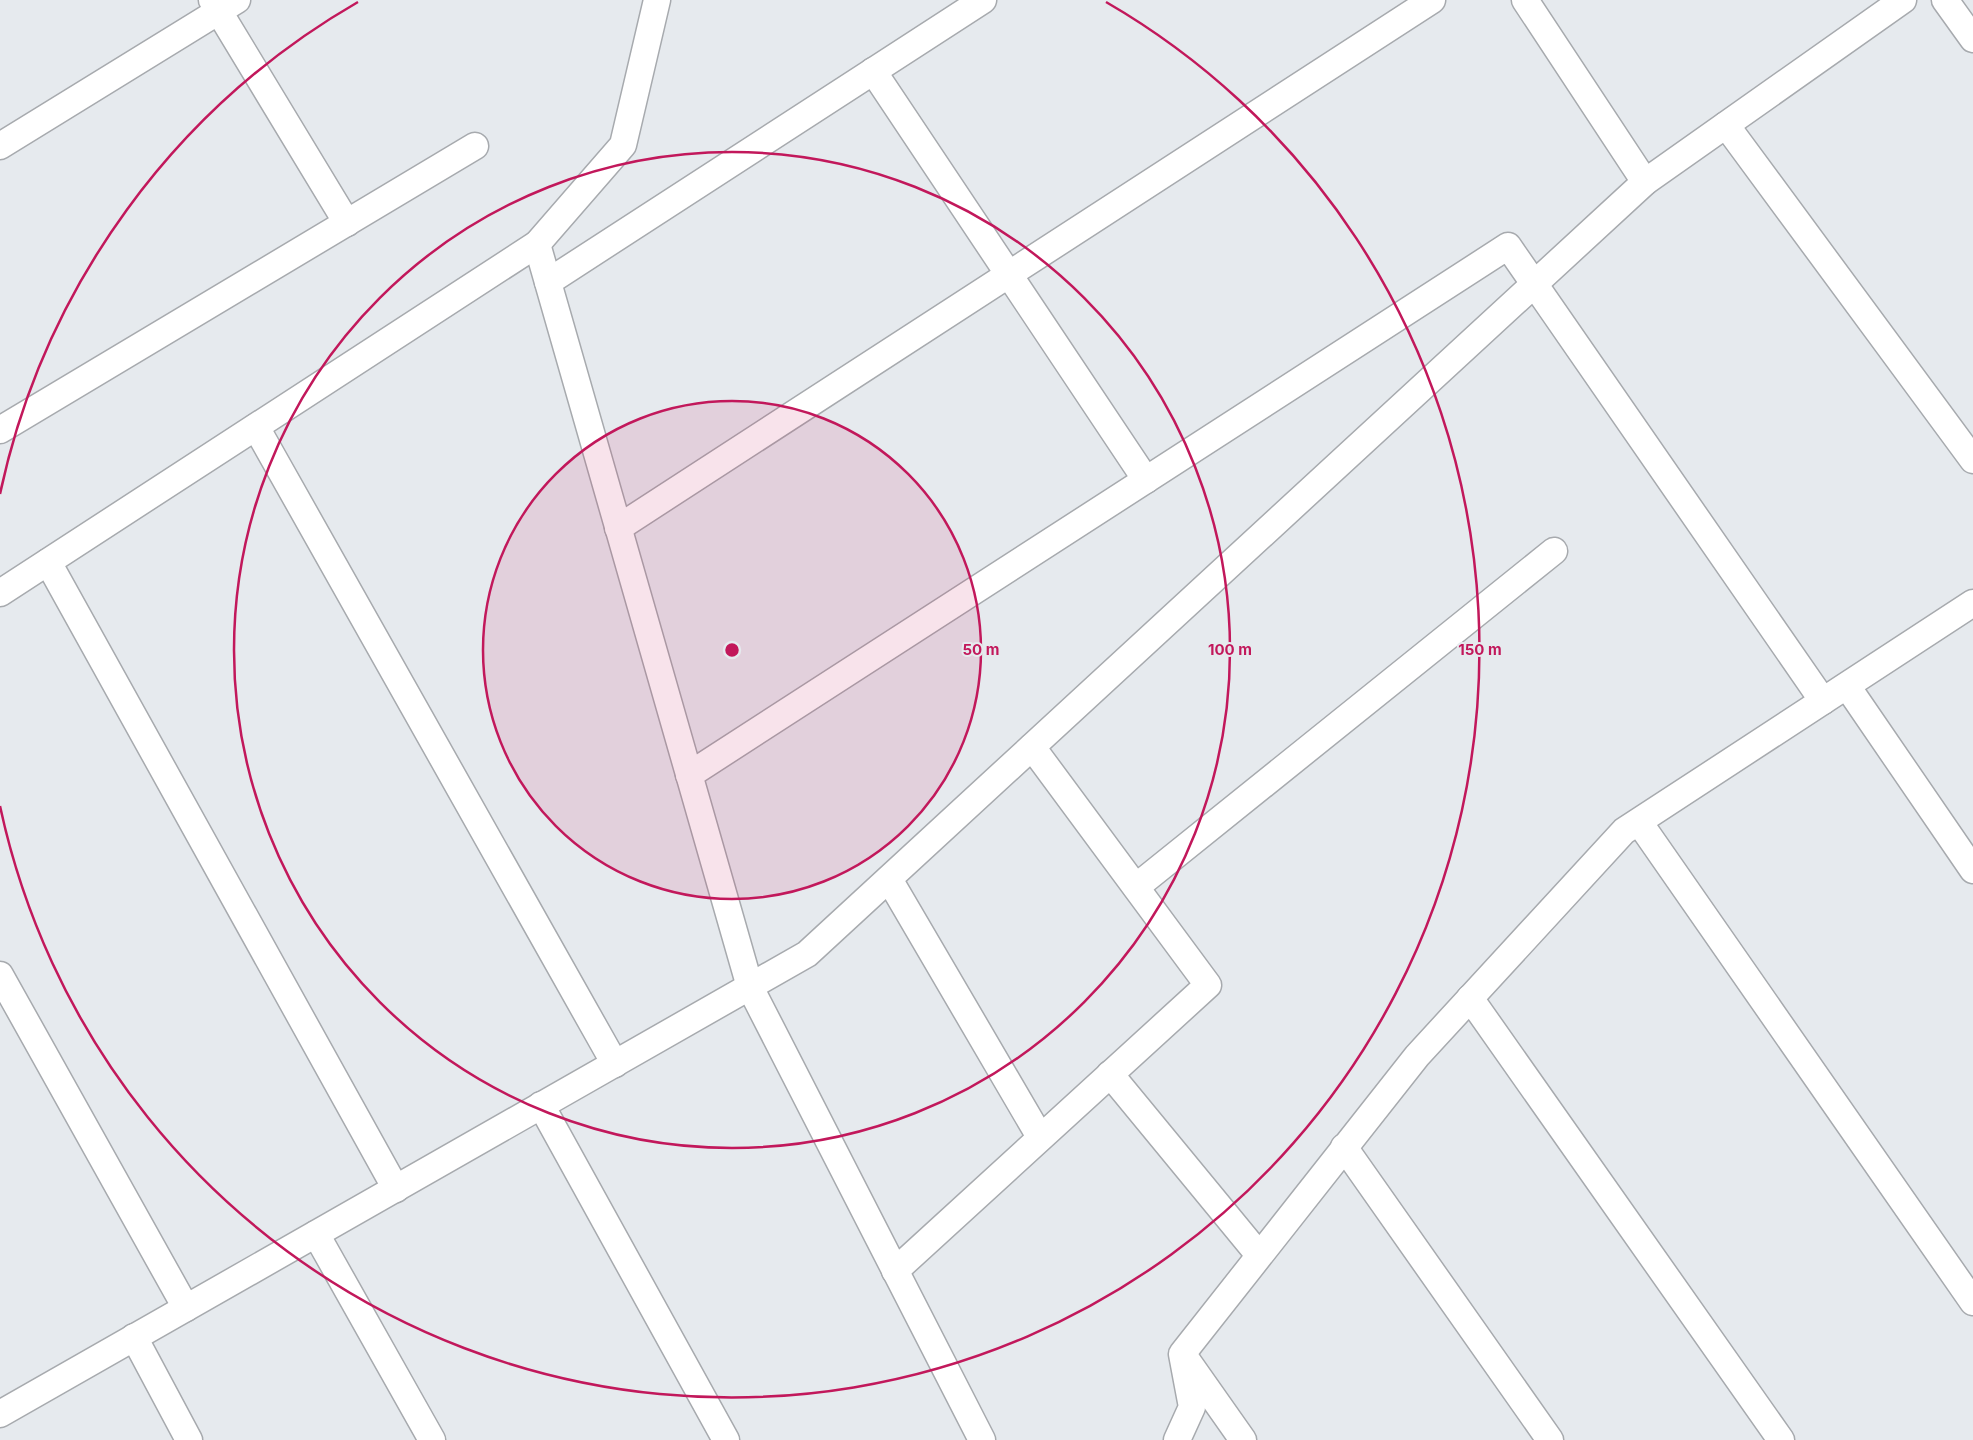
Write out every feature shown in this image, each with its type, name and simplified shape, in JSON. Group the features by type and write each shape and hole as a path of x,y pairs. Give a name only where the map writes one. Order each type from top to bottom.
{"street":[{"path":"0,593 537,244 623,145 657,0"},
{"path":"548,282 983,0"},
{"path":"618,528 1432,0"},
{"path":"1525,0 1645,182"},
{"path":"0,1414 807,954 1645,182 1903,0"},
{"path":"1945,0 1973,39"},
{"path":"0,146 222,4 347,222"},
{"path":"873,71 1146,480"},
{"path":"1726,125 1973,460"},
{"path":"0,430 475,146"},
{"path":"537,244 750,987 982,1440"},
{"path":"689,775 1508,246 1823,701"},
{"path":"256,427 614,1064"},
{"path":"1136,887 1554,551"},
{"path":"48,562 396,1189"},
{"path":"1177,1440 1192,1408 1182,1354 1417,1056 1624,831 1973,603"},
{"path":"1846,686 1973,870"},
{"path":"894,1270 1208,985 1032,747"},
{"path":"1639,822 1973,1302"},
{"path":"889,878 1040,1137"},
{"path":"0,975 186,1308"},
{"path":"1470,998 1781,1440"},
{"path":"1110,1074 1259,1255"},
{"path":"541,1105 726,1440"},
{"path":"1344,1147 1550,1440"},
{"path":"316,1234 432,1440"},
{"path":"134,1337 189,1440"},
{"path":"1182,1354 1243,1440"}]}
